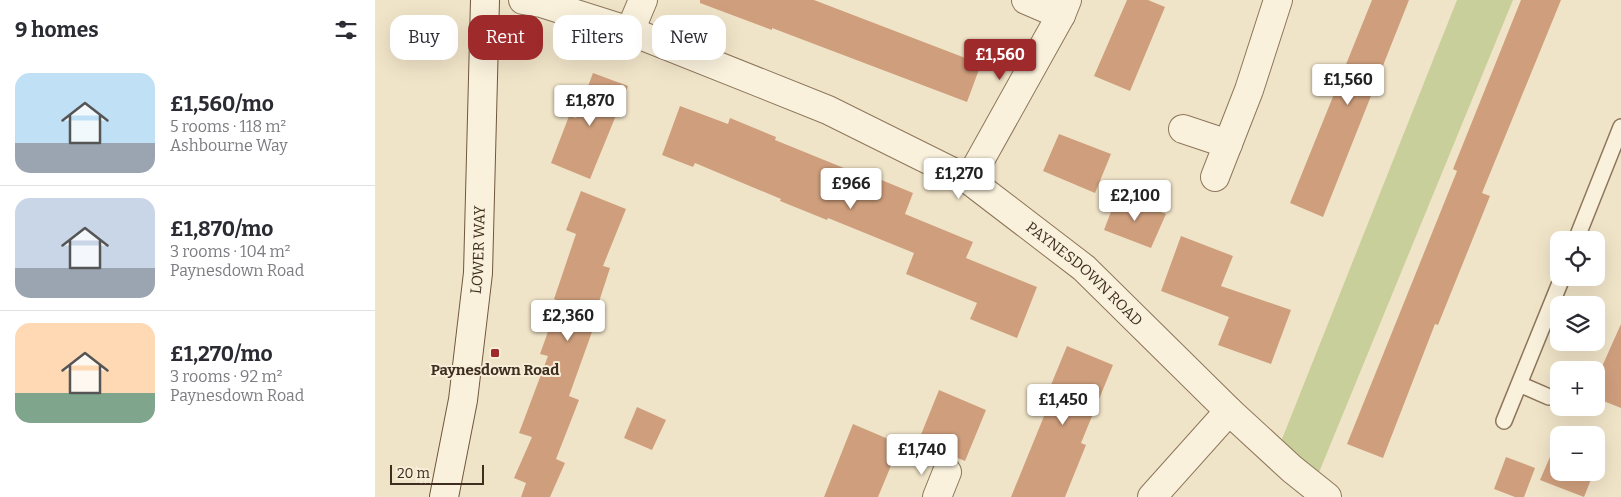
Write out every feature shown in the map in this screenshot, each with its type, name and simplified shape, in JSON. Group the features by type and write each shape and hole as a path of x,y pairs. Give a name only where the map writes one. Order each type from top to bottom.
{"street":[{"name":"LOWER WAY","path":"444,497 463,400 478,273 485,0"},
{"name":"PAYNESDOWN ROAD","path":"523,0 541,2 580,15"},
{"path":"636,15 643,0"},
{"path":"969,180 1064,7 1026,0"},
{"path":"1215,177 1249,90 1278,0"},
{"name":"PAYNESDOWN ROAD","path":"642,36 828,110 969,180 1084,268 1229,411 1292,469 1327,497"},
{"path":"1183,128 1228,144"},
{"path":"1152,497 1229,411"},
{"path":"937,497 947,472"}],"lane":[{"path":"1580,231 1621,127"},
{"path":"1504,421 1559,286"},
{"path":"1519,384 1549,397"}],"green space":[{"path":"1457,0 1513,0 1313,487 1276,454"}],"building":[{"path":"700,0 814,0 981,64 967,102 772,28 772,30 700,3"},
{"path":"1127,0 1148,0 1165,7 1130,91 1094,76"},
{"path":"1372,0 1409,0 1323,217 1290,203"},
{"path":"1521,0 1561,0 1482,193 1490,196 1438,325 1435,324 1383,458 1347,444 1457,171 1453,169"},
{"path":"593,73 628,86 590,179 551,163 569,116 576,118"},
{"path":"680,106 728,124 730,118 776,137 775,140 866,177 867,174 913,193 905,214 973,242 966,258 1037,287 1017,338 970,319 977,303 906,274 914,253 828,218 827,220 780,201 781,199 695,163 693,167 662,155"},
{"path":"1059,134 1111,154 1095,193 1043,171"},
{"path":"581,191 626,209 603,266 610,268 594,317 597,318 569,396 579,400 556,459 565,463 550,497 521,497 526,483 514,478 532,437 519,433 548,356 540,354 559,301 554,299 576,234 566,230"},
{"path":"1117,196 1166,214 1151,248 1104,230"},
{"path":"1181,236 1233,256 1221,286 1291,310 1271,364 1218,345 1229,317 1161,291"},
{"path":"1621,324 1621,408 1605,402 1604,361"},
{"path":"1067,346 1113,365 1081,443 1086,445 1065,497 1011,497 1051,399 1046,397"},
{"path":"939,390 986,410 965,461 918,442"},
{"path":"637,407 666,420 652,450 624,438"},
{"path":"853,424 900,444 878,497 824,497"},
{"path":"1506,457 1535,468 1524,497 1515,497 1494,489"},
{"path":"1550,457 1550,481 1590,481 1584,497 1540,480"}],"place":[{"name":"Paynesdown Road","path":"495,353"}]}
